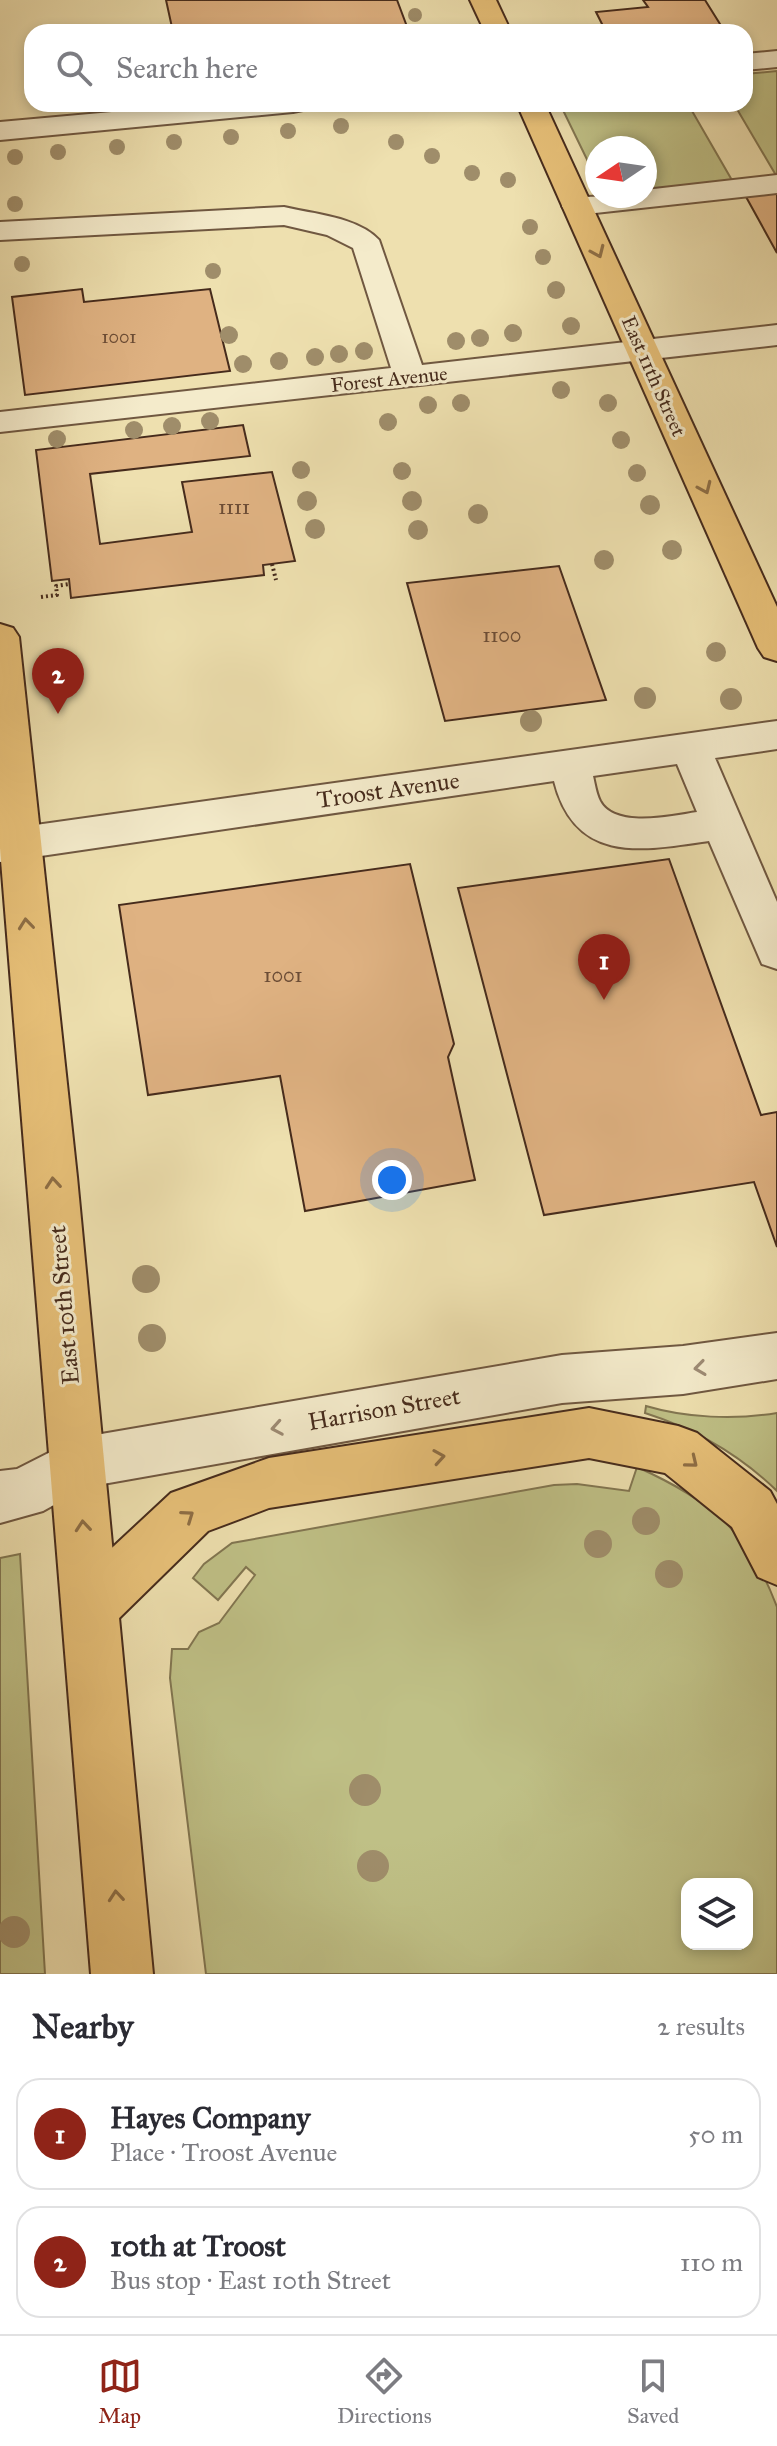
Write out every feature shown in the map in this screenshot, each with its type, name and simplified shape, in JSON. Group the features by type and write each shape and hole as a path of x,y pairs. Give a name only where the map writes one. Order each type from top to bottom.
{"main road":[{"path":"483,0 494,24"},
{"name":"East 11th Street","path":"535,112 777,648"},
{"name":"East 10th Street","path":"0,637 9,845 53,1177 122,1974"},
{"path":"91,1606 190,1511 269,1483 589,1433 678,1451 751,1509 777,1558"}],"street":[{"path":"753,61 777,59"},
{"path":"0,131 206,112"},
{"path":"577,206 777,184"},
{"path":"0,231 284,216 360,237 368,246 410,377"},
{"name":"Forest Avenue","path":"0,422 777,335"},
{"name":"Troost Avenue","path":"9,845 777,735"},
{"path":"690,747 777,952"},
{"path":"569,764 585,812 598,825 645,833 722,824"},
{"name":"Harrison Street","path":"0,1497 24,1493 78,1463 562,1379 683,1370 777,1356"}],"path":[{"path":"272,564 276,580"},
{"path":"41,597 57,595 56,586 69,584"}],"green space":[{"path":"777,71 777,177 739,112 753,112 753,73"},
{"path":"564,112 693,112 733,182 657,190 657,136 585,136 585,155"},
{"path":"646,1406 711,1417 777,1413 777,1491 716,1444 645,1413"},
{"path":"637,1467 663,1479 706,1505 724,1520 753,1557 766,1580 777,1607 777,1974 206,1974 170,1678 172,1649 188,1649 199,1632 219,1623 255,1575 246,1567 218,1600 193,1578 204,1564 232,1543 554,1485 577,1484 629,1491"},
{"path":"20,1554 45,1974 0,1974 0,1558"}],"building":[{"path":"166,0 397,0 406,24 171,24"},
{"path":"643,0 705,0 720,24 602,24 596,12 648,7"},
{"path":"777,192 777,253 745,195"},
{"path":"82,289 84,302 210,289 230,371 25,395 12,297"},
{"path":"243,425 250,456 90,474 100,544 192,532 182,482 272,472 295,561 263,565 264,575 71,598 69,579 52,581 36,450"},
{"path":"559,566 606,700 445,721 407,583"},
{"path":"669,859 761,1115 777,1112 777,1247 754,1182 544,1215 458,888"},
{"path":"410,864 454,1044 448,1057 475,1180 305,1211 280,1076 148,1095 119,905"}],"place":[{"name":"10th at Troost","path":"58,714"},
{"name":"Hayes Company","path":"604,1000"}]}
